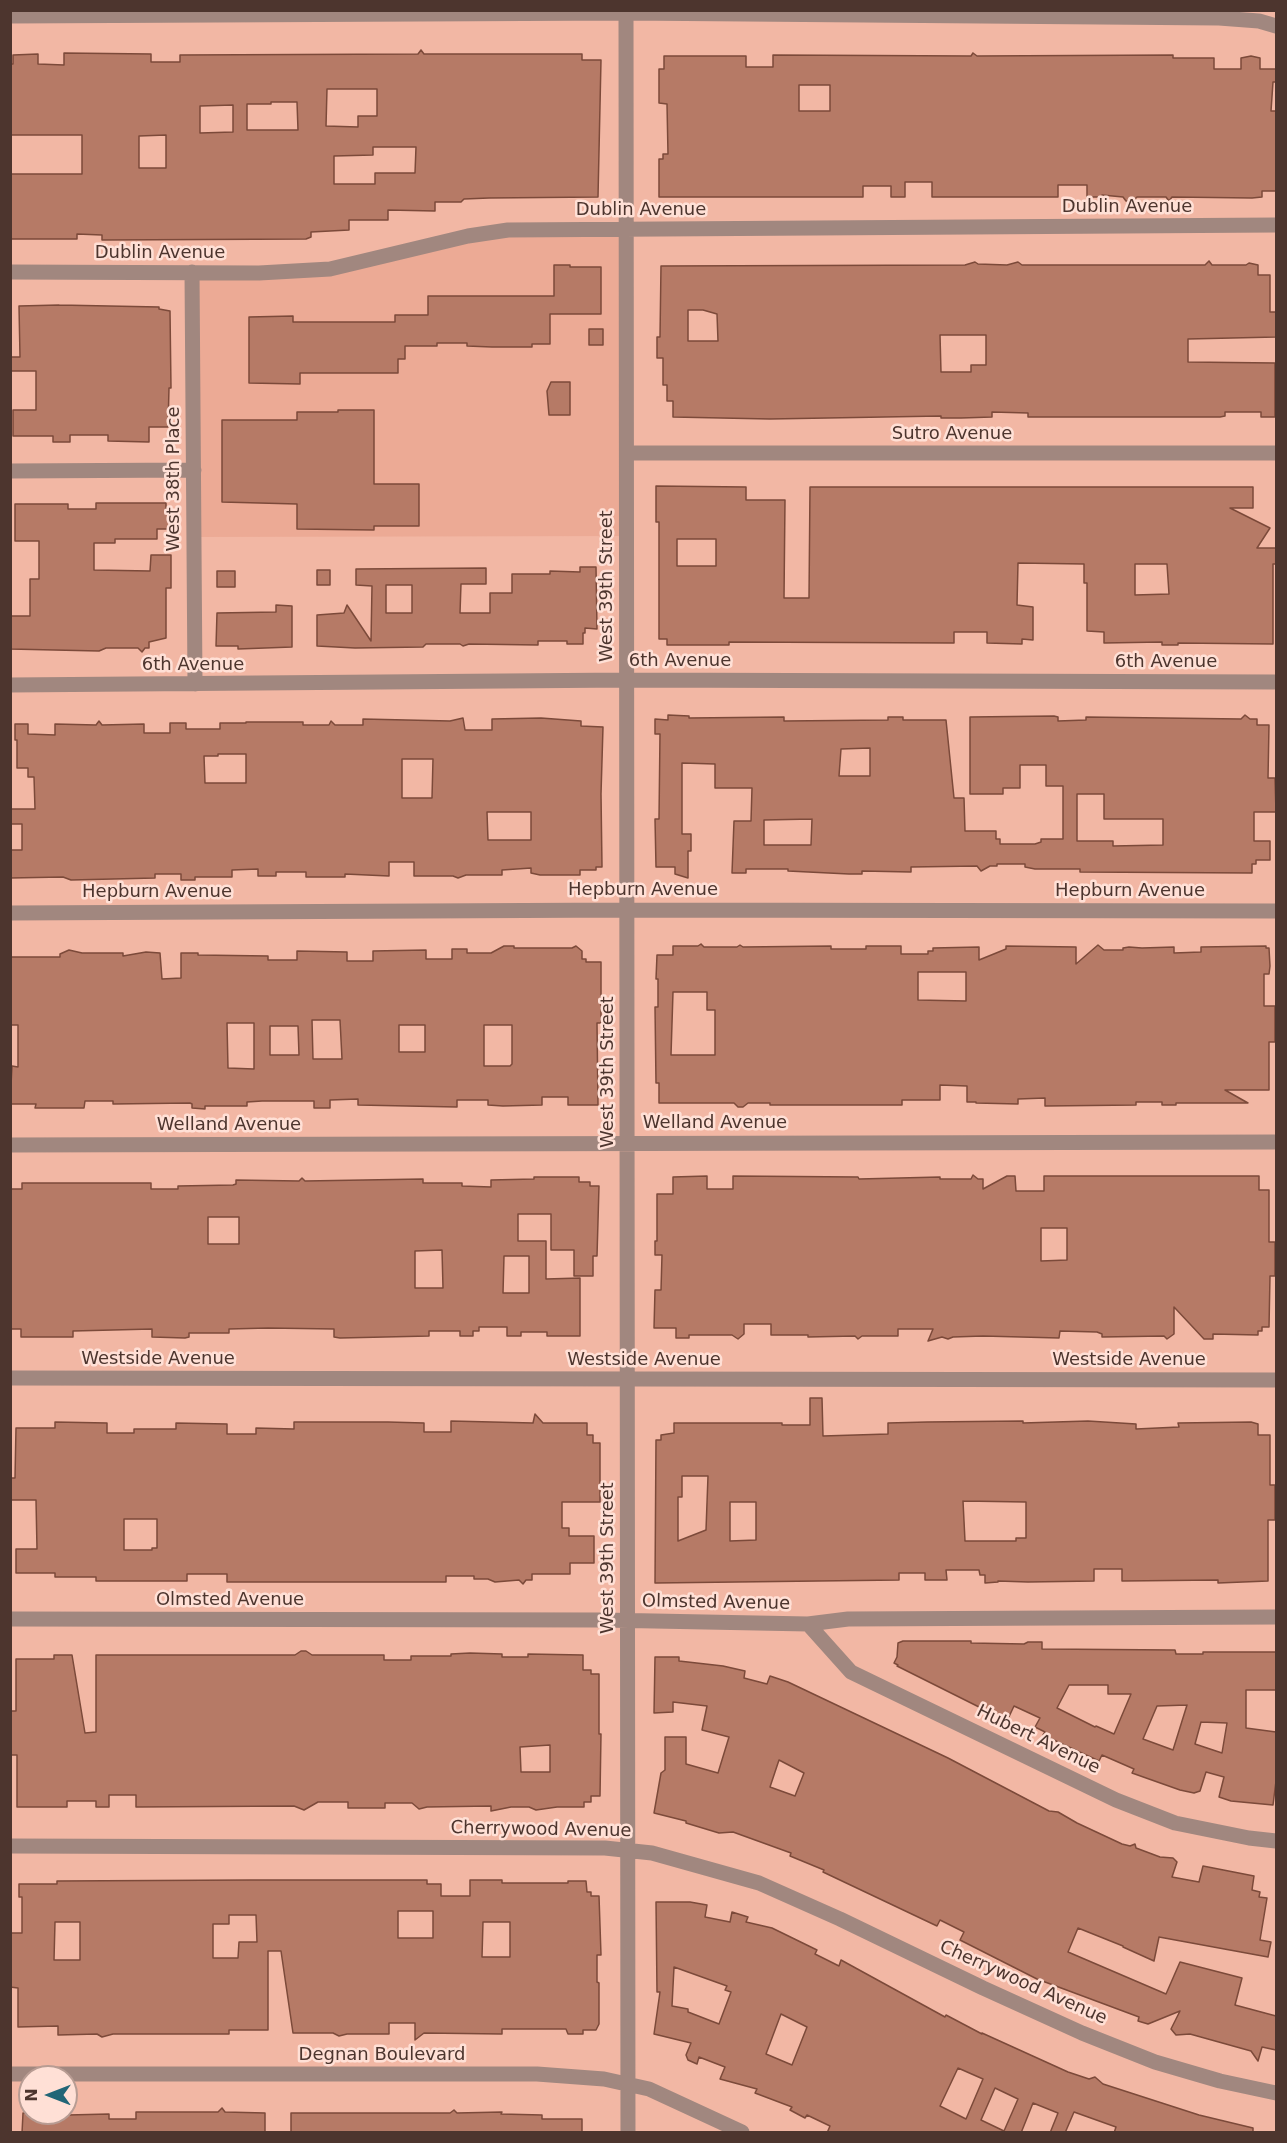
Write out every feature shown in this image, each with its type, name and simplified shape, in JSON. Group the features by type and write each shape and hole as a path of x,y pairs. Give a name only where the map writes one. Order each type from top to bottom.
{"street":[{"path":"10,16 626,12 1219,18 1259,21 1276,26"},
{"name":"West 39th Street","path":"626,12 628,2133"},
{"name":"Dublin Avenue","path":"10,272 259,273 330,269 468,236 508,230 1276,225"},
{"name":"West 38th Place","path":"192,272 195,684"},
{"name":"Sutro Avenue","path":"627,453 1276,453"},
{"path":"10,471 194,470"},
{"name":"6th Avenue","path":"10,685 627,680 1276,682"},
{"name":"Hepburn Avenue","path":"10,912 1276,911"},
{"name":"Welland Avenue","path":"10,1145 1276,1142"},
{"name":"Westside Avenue","path":"10,1378 1276,1380"},
{"name":"Olmsted Avenue","path":"10,1619 627,1620 808,1624 848,1619 1276,1617"},
{"name":"Hubert Avenue","path":"808,1624 851,1672 1116,1800 1175,1823 1248,1838 1276,1841"},
{"name":"Cherrywood Avenue","path":"10,1846 605,1848 652,1853 759,1883 1082,2033 1155,2062 1220,2081 1276,2093"},
{"name":"Degnan Boulevard","path":"10,2074 537,2074 604,2079 649,2089 742,2133"}],"shaded area":[{"path":"627,229 627,536 194,537 192,272 330,269 468,236"}],"building":[{"path":"421,50 424,54 582,54 582,60 601,60 598,197 489,198 464,199 461,202 435,202 435,211 388,210 388,220 349,220 349,230 311,232 311,237 306,239 102,240 102,235 77,234 77,239 10,239 10,174 82,174 82,135 10,135 10,64 13,64 13,55 38,54 38,64 64,65 64,53 151,54 151,62 180,62 180,55 418,54","holes":["327,89 377,89 377,116 358,116 358,127 326,126","271,102 297,102 298,130 247,130 247,104 271,104","233,105 233,132 200,133 200,106","166,135 166,168 139,168 139,136","373,147 416,147 415,173 375,173 375,184 334,184 334,156 373,155"]},
{"path":"973,53 977,56 1173,55 1173,58 1214,58 1214,69 1241,69 1241,58 1251,56 1260,58 1260,69 1276,69 1271,111 1276,111 1276,191 1262,191 1262,197 1252,198 1172,197 1169,201 1166,197 1137,197 1133,201 1126,201 1123,197 1102,195 1102,197 1087,197 1087,185 1058,185 1058,197 932,197 932,182 905,182 905,197 891,197 891,186 863,186 863,197 659,197 659,159 663,159 663,154 668,154 667,104 659,103 659,69 664,69 664,56 746,56 746,67 773,67 773,55 971,56","holes":["799,85 830,85 830,111 799,111"]},
{"path":"1209,261 1212,265 1246,265 1249,263 1258,265 1258,275 1270,275 1270,312 1276,312 1276,337 1188,339 1188,362 1275,363 1275,417 1261,417 1261,412 1225,412 1225,416 1220,417 1028,417 1028,413 992,412 992,417 961,418 941,418 941,416 770,419 673,417 673,401 667,401 667,385 663,385 663,358 657,358 657,337 660,337 661,266 965,265 975,262 1007,265 1018,262 1022,265 1205,265","holes":["688,310 703,310 717,314 718,341 688,341","940,335 986,335 986,365 971,365 971,372 941,372"]},
{"path":"554,265 601,267 601,314 550,314 550,344 532,344 532,347 467,346 467,343 405,346 405,359 398,359 398,373 300,373 300,384 249,383 249,317 293,316 293,322 395,322 395,315 428,315 428,296 554,296"},
{"path":"19,306 159,307 159,309 170,311 171,388 169,388 168,427 149,427 149,442 108,441 108,435 70,435 70,442 53,442 53,436 13,436 13,410 36,410 36,371 10,371 10,357 20,357"},
{"path":"589,329 603,329 603,345 589,345"},
{"path":"551,382 570,382 570,415 549,415 547,391"},
{"path":"338,410 374,410 374,484 419,484 419,526 374,526 374,530 297,529 297,504 222,502 222,420 297,420 297,412 338,412"},
{"path":"656,486 746,487 746,500 785,500 784,598 809,598 810,487 1253,487 1253,508 1230,508 1270,528 1257,548 1276,548 1276,564 1273,564 1273,644 1104,643 1104,632 1087,631 1087,583 1084,583 1084,564 1018,563 1017,605 1033,607 1033,640 1022,639 1022,644 987,643 987,632 954,632 954,643 729,642 729,645 667,645 667,639 659,639 659,522 656,522","holes":["677,539 716,539 716,566 677,566","1135,564 1167,564 1169,594 1135,595"]},
{"path":"96,503 166,503 166,511 172,511 172,529 157,529 157,539 115,539 115,543 94,543 94,570 150,571 151,555 171,555 171,588 166,588 166,638 149,642 149,648 145,648 142,652 138,648 106,648 99,651 10,649 10,616 30,616 30,579 39,579 39,541 15,541 15,504 68,504 68,509 96,509"},
{"path":"580,567 596,567 597,629 585,628 583,644 567,644 567,641 538,641 538,645 426,644 423,647 355,648 317,646 317,615 344,613 347,605 371,641 372,586 356,585 356,569 486,568 486,584 461,584 460,613 490,613 490,593 512,593 512,574 550,574 550,571 580,572","holes":["386,585 412,585 412,613 386,613"]},
{"path":"317,570 330,570 330,585 317,585"},
{"path":"217,571 235,571 235,587 217,587"},
{"path":"276,605 292,606 292,647 238,649 238,646 216,646 217,613 276,612"},
{"path":"668,715 689,716 689,718 784,717 784,721 888,720 888,717 903,717 903,720 946,720 954,798 964,798 965,831 996,831 996,839 1000,839 1000,844 1035,844 1041,842 1041,839 1063,839 1063,786 1046,786 1046,765 1020,765 1020,788 1003,788 1003,794 970,794 970,717 1054,716 1058,717 1058,721 1086,720 1086,717 1241,719 1245,715 1250,719 1257,719 1257,725 1269,725 1268,778 1275,778 1276,812 1254,812 1254,841 1270,841 1270,860 1256,860 1256,864 1252,864 1252,873 1080,872 1080,869 1035,869 1025,867 1025,864 997,864 997,866 990,866 981,871 977,866 911,867 911,872 862,871 862,874 788,871 788,869 746,869 746,873 732,873 734,821 751,821 752,788 715,788 715,764 682,763 682,834 691,834 691,851 688,851 688,878 675,874 675,867 656,867 655,819 659,819 660,734 655,734 655,719 668,720","holes":["870,748 870,776 839,776 841,749","1077,794 1104,794 1104,819 1163,819 1163,845 1113,846 1113,841 1077,841","812,819 811,845 764,845 764,820"]},
{"path":"463,718 465,730 492,730 492,719 541,718 581,721 581,726 603,727 602,867 596,867 596,870 580,870 580,875 540,875 531,873 531,868 502,870 502,875 466,875 458,878 414,876 414,862 389,862 389,876 345,874 345,877 306,877 306,872 276,872 276,876 258,876 258,869 232,870 232,877 195,877 195,880 181,880 181,874 155,874 155,878 71,880 63,877 10,878 10,850 22,850 22,824 10,824 10,809 35,809 34,777 28,777 28,768 17,768 15,724 28,724 28,734 55,735 55,724 96,725 99,721 102,725 144,724 144,733 170,733 170,723 186,723 186,729 220,729 220,723 246,722 303,722 303,725 329,725 331,721 335,725 363,725 363,719 450,721","holes":["218,754 246,754 246,783 205,783 204,756 218,756","402,759 433,759 432,798 402,798","487,812 531,812 531,840 488,840"]},
{"path":"701,944 704,947 831,946 831,949 866,949 866,946 901,946 901,954 928,954 928,951 933,951 933,948 979,947 979,960 1006,949 1006,946 1076,947 1076,964 1098,945 1104,950 1123,950 1129,947 1174,947 1174,953 1201,952 1201,947 1266,946 1269,948 1270,966 1269,974 1264,974 1264,1006 1275,1006 1275,1042 1269,1042 1269,1090 1225,1090 1248,1103 1176,1103 1176,1105 1162,1105 1162,1102 1136,1102 1136,1105 1045,1106 1045,1098 1018,1099 1018,1104 976,1103 967,1102 967,1086 940,1085 940,1100 902,1100 902,1105 748,1103 743,1107 738,1107 734,1103 659,1103 659,1083 656,1083 657,955 673,955 673,946","holes":["918,972 966,972 966,1001 918,1000","673,992 707,992 707,1010 715,1010 715,1055 671,1055"]},
{"path":"504,946 572,948 576,946 582,951 582,959 586,959 586,962 601,962 601,1023 597,1023 598,1105 568,1105 568,1097 542,1097 542,1105 503,1106 488,1105 488,1100 457,1100 457,1107 358,1105 358,1099 330,1100 330,1108 314,1108 314,1101 247,1102 247,1106 205,1106 205,1109 192,1108 190,1103 113,1104 113,1101 85,1101 84,1108 35,1108 36,1104 10,1104 12,1066 18,1067 18,1025 10,1025 10,957 60,957 60,954 69,950 82,953 123,953 123,956 146,952 160,953 162,979 181,978 181,953 268,956 268,960 297,960 297,951 347,952 347,961 373,961 373,951 426,950 426,959 452,959 452,949 467,949 467,953 491,953","holes":["312,1020 340,1020 342,1059 313,1059","227,1023 254,1023 254,1069 228,1068","399,1025 425,1025 425,1052 399,1052","484,1025 512,1025 512,1064 510,1066 484,1066","270,1026 298,1026 299,1055 270,1055"]},
{"path":"973,1175 978,1179 983,1179 983,1189 1007,1176 1015,1176 1016,1191 1044,1191 1044,1176 1259,1176 1259,1190 1269,1190 1269,1242 1275,1242 1275,1276 1270,1276 1269,1327 1262,1327 1258,1335 1213,1334 1213,1339 1204,1339 1174,1307 1174,1334 1167,1339 1164,1336 1102,1337 1102,1334 1097,1332 1060,1331 1059,1338 983,1336 948,1339 942,1337 928,1341 933,1329 898,1329 898,1336 862,1336 858,1339 855,1336 771,1335 771,1324 744,1324 744,1334 738,1339 732,1335 689,1335 689,1338 676,1338 676,1328 654,1328 655,1290 661,1290 662,1255 655,1255 657,1194 673,1194 673,1177 707,1176 707,1189 733,1189 733,1176 971,1179","holes":["1041,1228 1067,1228 1067,1260 1041,1261"]},
{"path":"534,1177 579,1177 579,1182 590,1182 590,1186 599,1186 597,1256 593,1256 593,1276 574,1276 574,1250 551,1250 551,1214 518,1214 518,1241 546,1241 546,1279 580,1278 580,1336 547,1336 547,1332 521,1332 521,1336 507,1336 507,1327 479,1327 479,1331 473,1331 473,1336 460,1336 460,1331 429,1331 429,1336 340,1338 334,1337 334,1329 229,1329 229,1333 189,1333 189,1337 185,1338 152,1337 152,1329 73,1331 73,1337 21,1337 21,1329 10,1329 10,1189 22,1189 22,1183 151,1183 151,1189 178,1189 178,1186 233,1185 236,1184 236,1180 423,1179 423,1183 462,1183 462,1186 491,1187 491,1180 534,1179","holes":["208,1217 239,1217 239,1244 208,1244","442,1250 443,1288 415,1288 415,1251","504,1256 529,1256 529,1293 503,1293"]},
{"path":"810,1398 822,1398 823,1436 888,1434 888,1423 1088,1421 1136,1424 1136,1429 1179,1427 1178,1423 1251,1422 1258,1424 1258,1435 1270,1435 1270,1485 1275,1485 1275,1520 1268,1520 1268,1581 1218,1583 1218,1580 1122,1581 1122,1569 1094,1569 1094,1581 985,1583 985,1575 980,1575 979,1570 946,1570 947,1580 925,1580 925,1573 899,1573 899,1580 655,1583 656,1440 661,1440 661,1435 674,1433 674,1423 810,1425","holes":["682,1476 708,1476 706,1530 678,1541 678,1497 682,1497","963,1501 1026,1502 1026,1538 1016,1538 1016,1541 965,1541","730,1502 756,1502 756,1540 730,1541"]},
{"path":"535,1414 543,1423 587,1423 587,1435 593,1435 593,1443 600,1443 600,1502 562,1502 562,1528 569,1528 569,1536 594,1536 594,1563 570,1563 570,1574 532,1574 532,1580 526,1580 523,1584 519,1580 495,1582 488,1579 474,1579 474,1576 446,1576 446,1582 227,1582 227,1574 187,1574 187,1581 96,1581 96,1577 55,1577 55,1573 16,1573 16,1549 37,1549 36,1500 10,1500 10,1478 15,1478 16,1428 55,1428 55,1422 107,1423 107,1433 134,1433 134,1429 176,1429 176,1423 227,1424 227,1434 256,1434 256,1428 294,1429 294,1422 424,1423 424,1432 451,1432 451,1421 533,1423","holes":["124,1519 157,1519 157,1548 124,1550"]},
{"path":"903,1641 1024,1644 1042,1642 1042,1649 1175,1650 1176,1654 1276,1652 1276,1690 1246,1690 1246,1728 1276,1732 1276,1781 1273,1805 1231,1801 1219,1797 1224,1777 1206,1772 1200,1791 1194,1793 1132,1773 1134,1769 1102,1755 1099,1761 1043,1735 1045,1732 1035,1727 1040,1718 1014,1706 1007,1721 897,1666 894,1663 898,1643","holes":["1069,1685 1108,1685 1108,1694 1131,1694 1114,1734 1057,1708","1187,1705 1173,1750 1143,1739 1157,1706","1201,1722 1227,1723 1222,1753 1195,1744"]},
{"path":"306,1651 312,1655 384,1655 384,1660 411,1660 411,1656 451,1656 451,1654 470,1653 502,1654 502,1657 528,1657 528,1654 583,1655 583,1670 591,1670 591,1674 599,1674 600,1796 591,1796 591,1802 584,1802 584,1807 536,1810 529,1807 511,1807 491,1811 491,1806 419,1809 412,1803 385,1803 385,1808 348,1808 348,1802 318,1802 304,1810 294,1806 136,1807 136,1795 109,1795 109,1807 96,1807 96,1801 67,1801 67,1807 17,1807 17,1755 10,1755 10,1711 16,1711 16,1659 54,1659 54,1655 72,1655 85,1733 96,1732 96,1655 295,1655","holes":["550,1745 550,1772 521,1772 520,1747"]},
{"path":"655,1657 679,1657 679,1661 745,1671 744,1678 767,1684 770,1676 788,1682 948,1758 1049,1811 1058,1812 1122,1844 1130,1846 1135,1844 1136,1848 1160,1857 1173,1858 1177,1862 1172,1877 1199,1882 1203,1866 1254,1876 1252,1890 1260,1892 1259,1897 1267,1898 1260,1940 1271,1942 1268,1957 1159,1937 1154,1961 1078,1928 1068,1952 1166,1994 1180,1962 1242,1978 1235,2005 1276,2016 1276,2050 1262,2047 1258,2061 1251,2051 1190,2034 1176,2035 1171,2029 1180,2011 1148,2024 1138,2021 1139,2017 1037,1979 960,1940 964,1932 940,1920 937,1926 823,1872 824,1870 790,1856 791,1853 733,1832 719,1833 654,1813 661,1773 665,1770 665,1737 686,1737 686,1764 718,1773 729,1737 702,1730 707,1706 673,1702 673,1712 654,1713","holes":["779,1760 804,1773 795,1796 770,1787"]},
{"path":"427,1880 427,1884 441,1884 441,1896 470,1896 470,1880 502,1880 502,1883 586,1881 587,1892 591,1892 591,1896 599,1896 601,1955 597,1955 597,1982 599,1983 599,2024 596,2030 583,2030 583,2034 568,2034 566,2029 502,2029 502,2034 424,2033 415,2040 415,2023 389,2023 389,2034 339,2036 333,2033 293,2033 281,1951 268,1951 268,2030 229,2030 229,2034 113,2034 102,2037 97,2034 58,2035 58,2026 18,2027 18,1988 10,1987 10,1933 22,1933 22,1897 19,1897 19,1884 57,1884 57,1881","holes":["398,1911 433,1911 433,1938 398,1938","229,1915 256,1915 257,1942 239,1942 238,1958 213,1958 213,1924 229,1924","55,1922 80,1922 80,1960 54,1960","483,1922 510,1922 510,1957 482,1957"]},
{"path":"656,1902 690,1902 707,1905 705,1917 730,1922 732,1912 748,1917 746,1922 772,1928 817,1950 815,1954 839,1966 841,1960 945,2017 946,2015 982,2034 1068,2072 1089,2079 1095,2077 1103,2084 1199,2115 1253,2128 1253,2133 1114,2133 1116,2127 1074,2112 1065,2133 1050,2133 1058,2113 1033,2103 1021,2133 827,2133 830,2126 807,2115 805,2118 790,2110 792,2107 755,2093 757,2089 720,2079 725,2067 699,2057 697,2064 688,2060 686,2055 691,2043 654,2034 660,1992 657,1992","holes":["674,1967 727,1986 725,1990 731,1992 719,2024 688,2012 688,2009 672,2006","781,2014 807,2027 792,2065 766,2054","958,2068 983,2079 966,2119 940,2106","995,2088 1018,2099 1004,2131 981,2120"]},
{"path":"222,2108 225,2112 265,2113 265,2133 22,2133 22,2125 78,2125 78,2115 109,2114 109,2119 136,2119 136,2112 218,2112"},
{"path":"454,2110 457,2113 502,2112 501,2114 542,2115 542,2119 582,2119 582,2133 291,2133 291,2113 450,2113"}]}
